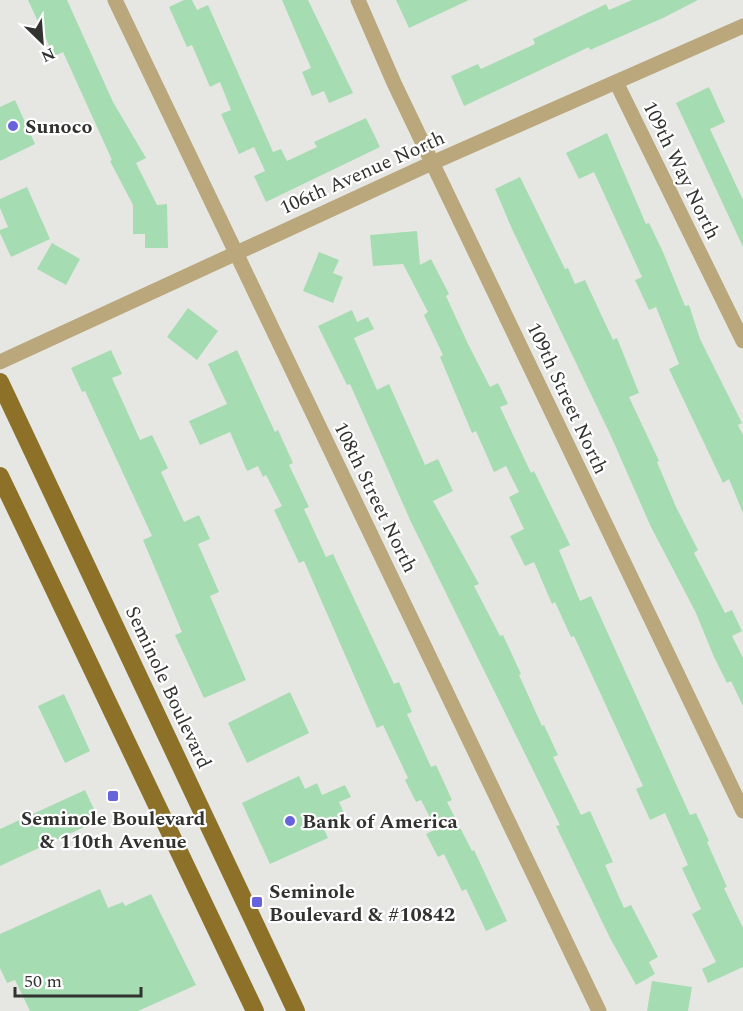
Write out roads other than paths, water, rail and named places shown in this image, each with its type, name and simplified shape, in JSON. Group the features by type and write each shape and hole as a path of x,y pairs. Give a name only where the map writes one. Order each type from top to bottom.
{"main road":[{"name":"Seminole Boulevard","path":"0,382 296,1011"},
{"path":"0,476 255,1011"}],"street":[{"name":"108th Street North","path":"115,0 599,1011"},
{"name":"109th Street North","path":"358,0 432,163 743,811"},
{"name":"106th Avenue North","path":"0,362 432,163 743,26"},
{"name":"109th Way North","path":"615,82 743,341"}],"place":[{"name":"Sunoco","path":"13,126"},
{"name":"Seminole Boulevard & 110th Avenue","path":"113,796"},
{"name":"Bank of America","path":"290,821"},
{"name":"Seminole Boulevard & #10842","path":"257,902"}]}
